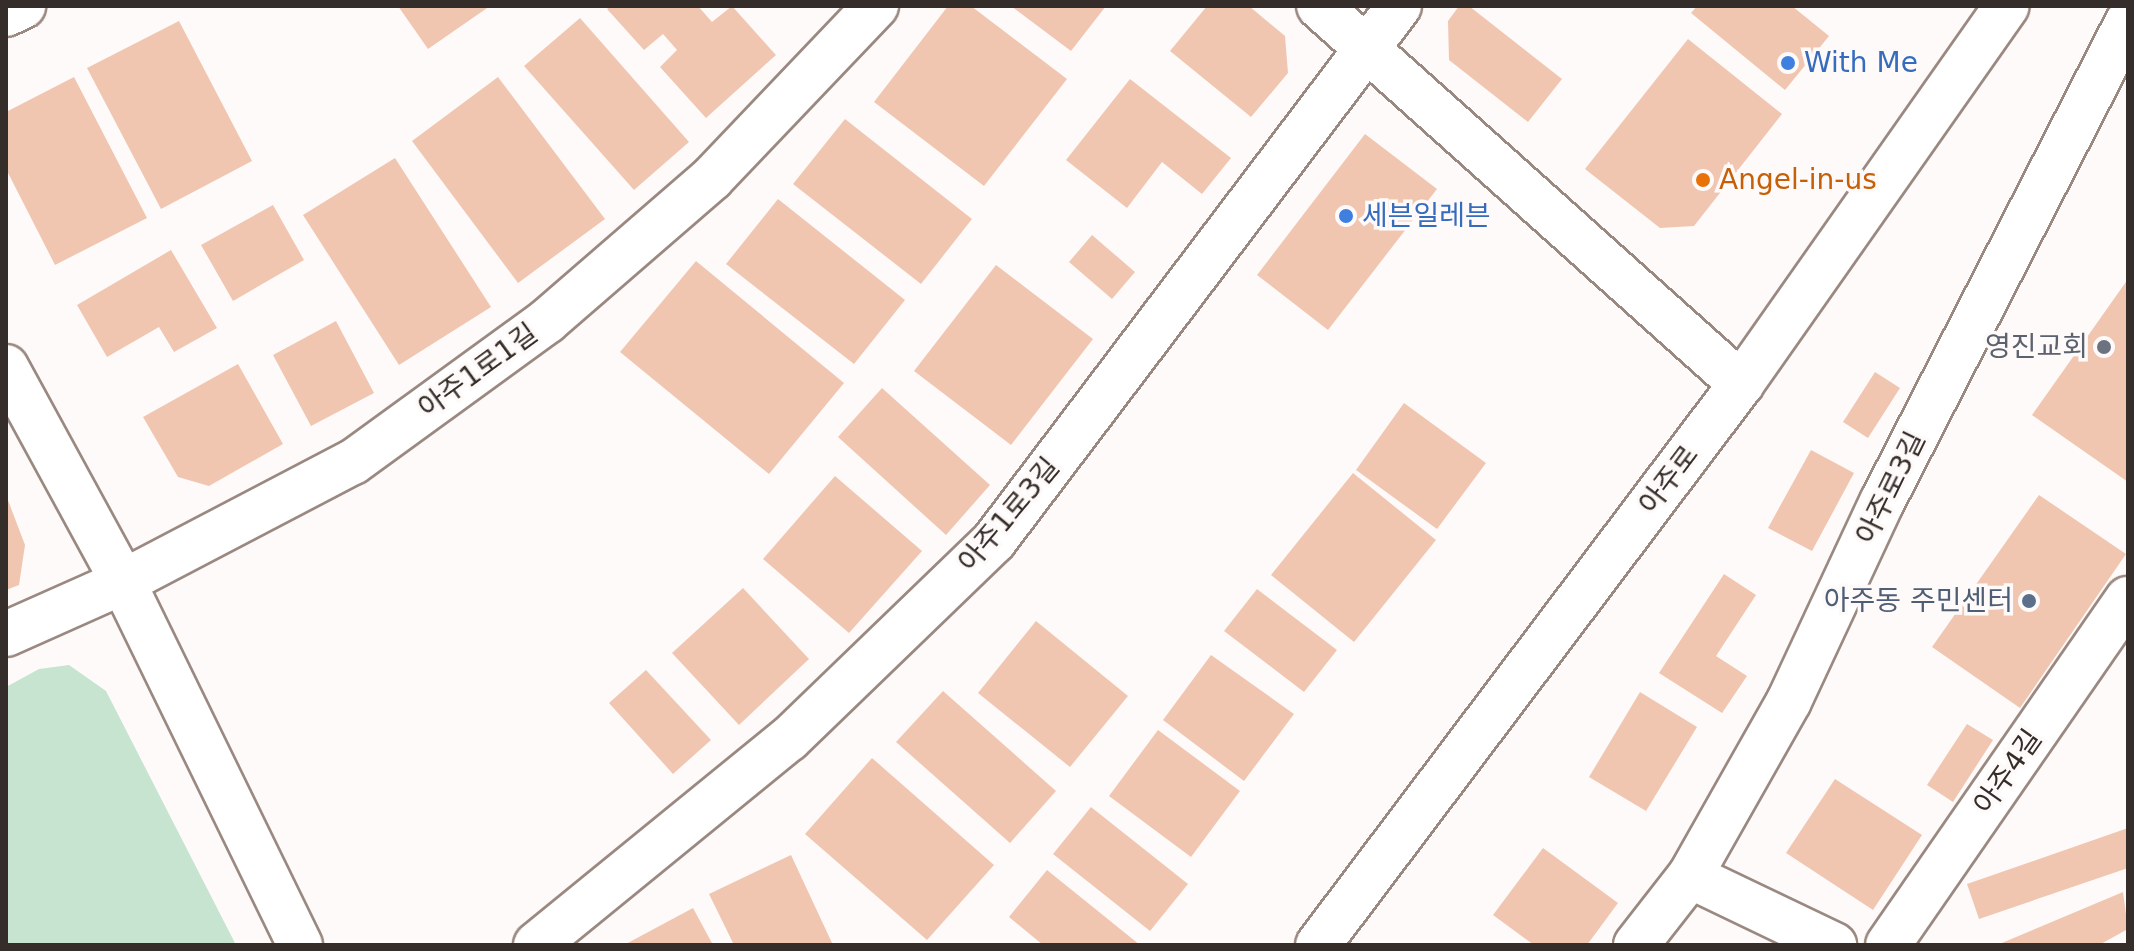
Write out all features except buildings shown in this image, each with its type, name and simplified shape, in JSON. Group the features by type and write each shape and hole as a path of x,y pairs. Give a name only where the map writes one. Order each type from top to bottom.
{"street":[{"path":"6,14 23,6"},
{"name":"아주1로1길","path":"6,634 123,582 353,462 547,321 712,178 876,6"},
{"path":"1319,6 1741,384"},
{"name":"아주1로3길","path":"536,945 789,739 994,541 1399,6"},
{"name":"아주로","path":"1318,945 1741,384 2007,6"},
{"name":"아주로3길","path":"1636,945 1690,876 1789,701 1882,502 2128,21"},
{"path":"6,367 123,582 300,945"},
{"name":"아주4길","path":"1888,945 2128,599"},
{"path":"1690,876 1834,945"}],"green space":[{"path":"69,665 106,691 236,945 6,945 6,687 39,669"}],"place":[{"name":"With Me","path":"1788,63"},
{"name":"Angel-in-us","path":"1703,180"},
{"name":"세븐일레븐","path":"1346,216"},
{"name":"영진교회","path":"2104,347"},
{"name":"아주동 주민센터","path":"2029,601"}]}
